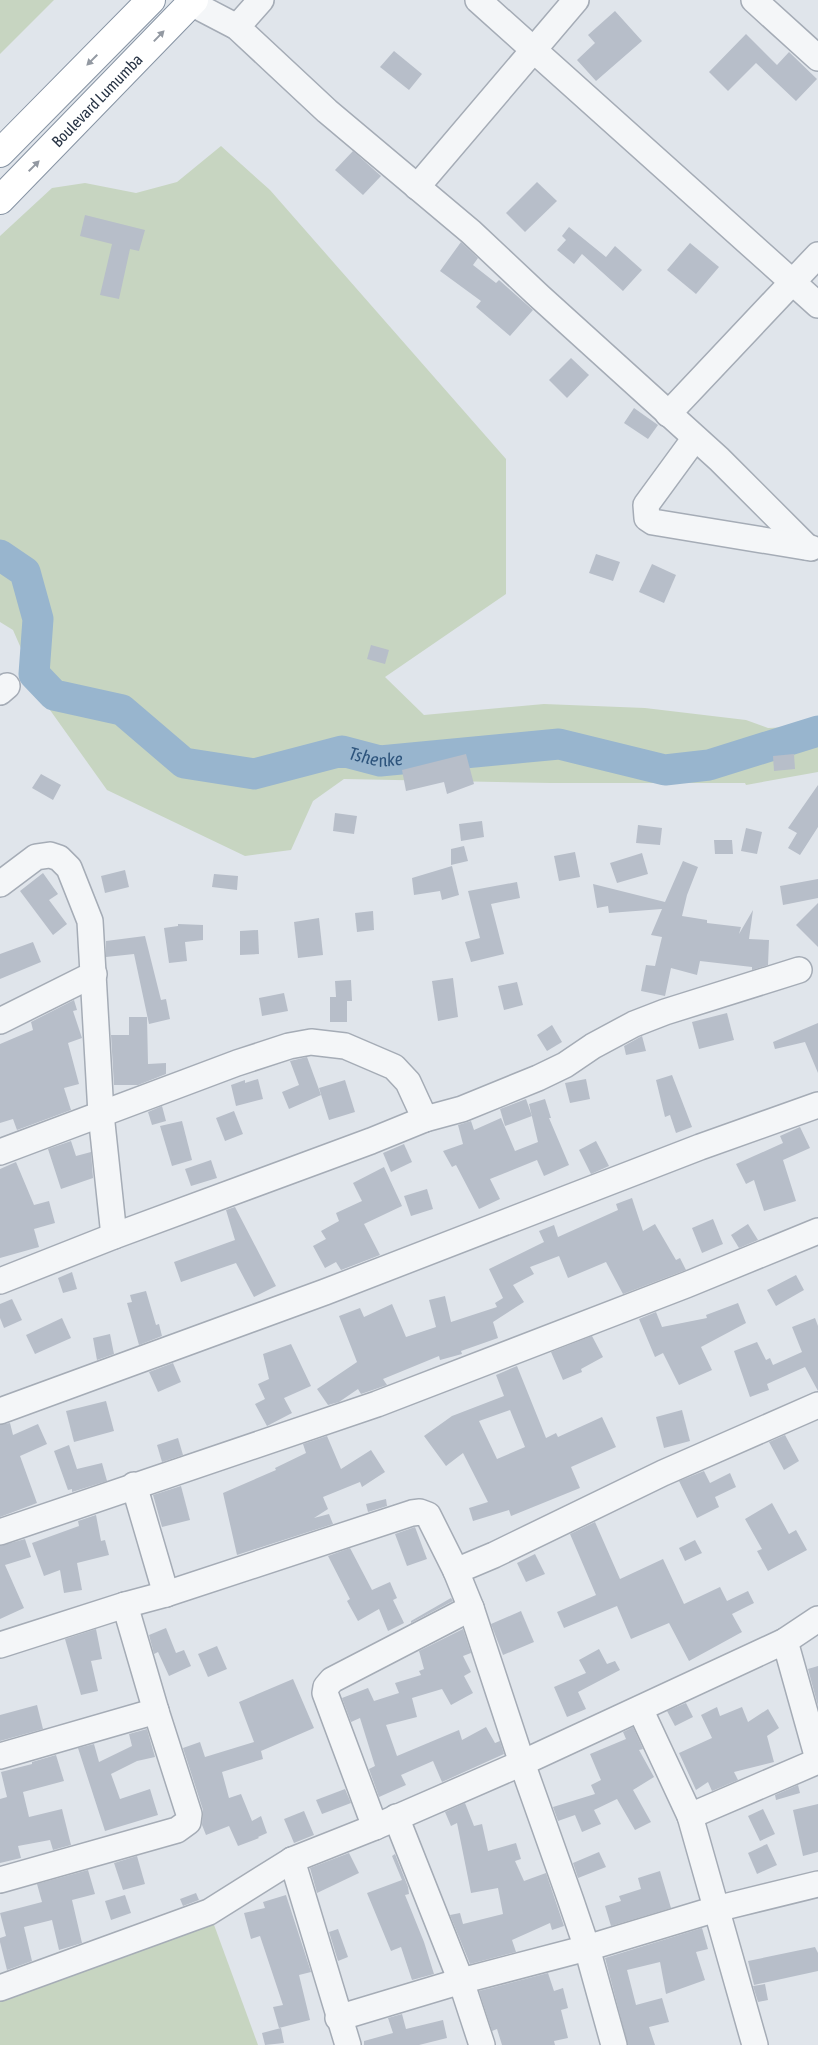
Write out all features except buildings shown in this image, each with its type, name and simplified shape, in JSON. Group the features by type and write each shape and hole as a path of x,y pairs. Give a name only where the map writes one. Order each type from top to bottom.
{"highway":[{"name":"Boulevard Lumumba","path":"0,153 151,0"},
{"name":"Boulevard Lumumba","path":"0,200 193,1"}],"street":[{"path":"237,27 261,0"},
{"path":"478,0 818,305"},
{"path":"417,187 576,0"},
{"path":"754,0 818,58"},
{"path":"193,1 237,27 327,111 471,232 813,548"},
{"path":"668,414 818,255"},
{"path":"695,438 646,505 647,518 653,522 813,548"},
{"path":"0,884 36,857 50,855 59,858 69,868 90,921 101,1114 114,1236"},
{"path":"0,1281 425,1119 462,1109 565,1065 593,1046 634,1024 665,1012 799,970"},
{"path":"0,1021 94,974"},
{"path":"0,1152 237,1063 289,1046 312,1042 345,1046 394,1067 408,1082 425,1119"},
{"path":"0,1411 325,1292 700,1147 818,1105"},
{"path":"0,1532 377,1404 686,1285 818,1231"},
{"path":"456,1571 494,1555 663,1473 814,1412"},
{"path":"134,1485 166,1594"},
{"path":"0,1645 125,1605 166,1594 412,1513 425,1513 428,1515 456,1571 471,1608 522,1763 587,1948 614,2045"},
{"path":"0,1880 177,1830 188,1822 189,1814 125,1605"},
{"path":"471,1608 332,1680 326,1687 325,1693 461,1980 482,2045"},
{"path":"0,1988 209,1912 292,1860 386,1822 522,1763 640,1709 785,1641 818,1619"},
{"path":"690,1816 818,1760 785,1641"},
{"path":"640,1709 690,1816 755,2045"},
{"path":"0,1756 156,1711"},
{"path":"292,1860 338,2018 348,2045"},
{"path":"338,2018 461,1980 587,1948 716,1909 818,1884"}],"green space":[{"path":"0,0 54,0 0,54"},
{"path":"221,146 270,190 506,459 506,594 385,677 424,715 544,704 645,708 746,720 768,728 791,727 818,722 818,772 746,785 745,783 551,783 344,779 313,801 291,850 245,856 107,790 45,703 13,630 0,622 0,236 52,188 85,183 136,193 177,182"},
{"path":"213,1922 258,2045 0,2045 0,1999"}],"waterway":[{"name":"Tshenke","path":"0,555 25,572 38,619 34,674 54,695 122,710 184,763 254,774 342,751 380,761 559,744 665,770 709,765 818,731"}]}
